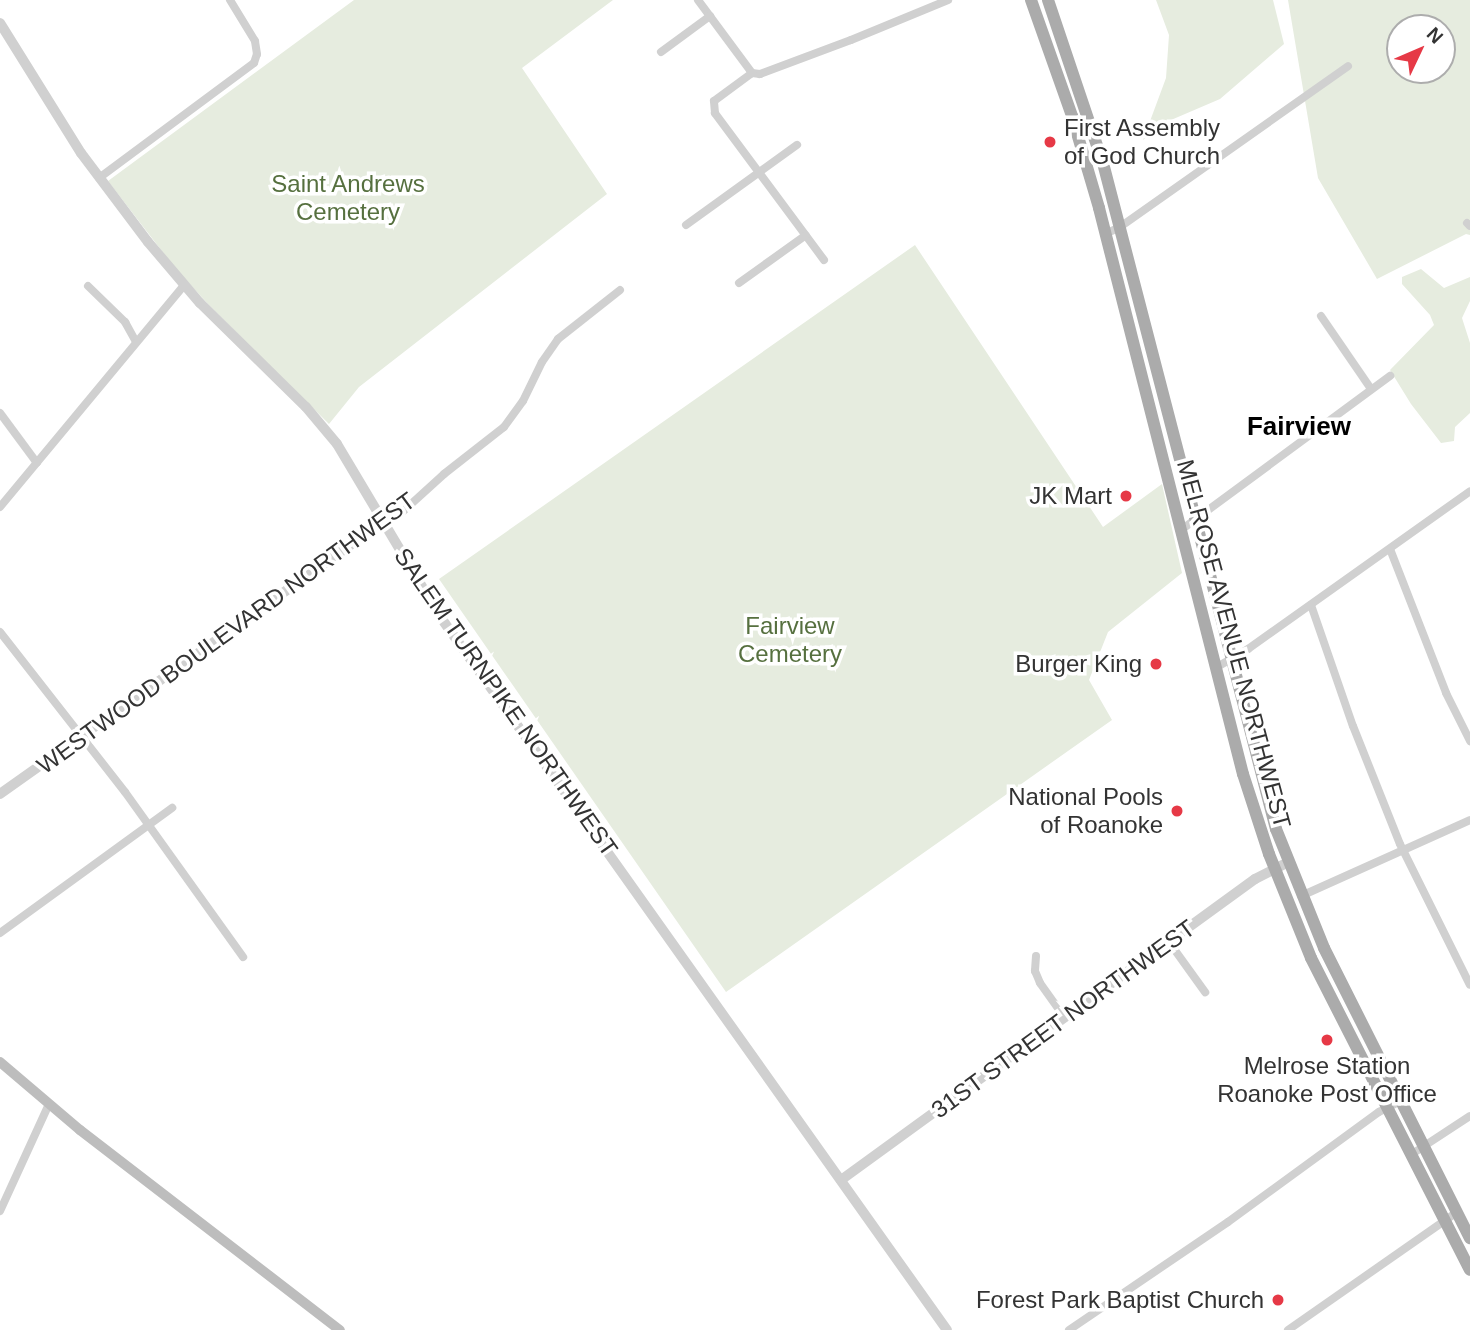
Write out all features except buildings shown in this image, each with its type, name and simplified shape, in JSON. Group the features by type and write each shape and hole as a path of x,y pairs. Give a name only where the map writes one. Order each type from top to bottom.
{"main road":[{"name":"MELROSE AVENUE NORTHWEST","path":"1031,0 1072,116 1105,234 1243,774 1274,868 1306,947 1470,1269"},
{"name":"MELROSE AVENUE NORTHWEST","path":"1048,0 1089,119 1120,227 1260,775 1288,862 1301,896 1470,1238"},
{"path":"0,1062 49,1104 338,1329"}],"street":[{"path":"99,178 256,59 257,47 230,0"},
{"path":"698,0 752,73"},
{"path":"824,260 714,110 714,101 752,73 760,74 948,0"},
{"path":"661,52 710,16"},
{"name":"SALEM TURNPIKE NORTHWEST","path":"0,23 4,39 99,178 184,285 325,429 439,614 947,1330"},
{"path":"1105,234 1120,227 1348,66"},
{"path":"686,225 797,145"},
{"path":"739,283 806,235"},
{"path":"0,507 184,285"},
{"path":"88,286 125,322 136,342"},
{"name":"WESTWOOD BOULEVARD NORTHWEST","path":"0,794 383,522 399,515 444,474 504,427 523,401 542,362 559,337 620,290"},
{"path":"1321,316 1371,389"},
{"path":"1181,530 1390,376"},
{"path":"0,413 37,463"},
{"path":"1217,667 1470,492"},
{"path":"1390,549 1446,693 1470,741"},
{"path":"1311,604 1353,726 1402,849 1470,985"},
{"path":"0,632 82,735 243,957"},
{"path":"0,933 172,808"},
{"path":"1301,896 1470,820"},
{"name":"31ST STREET NORTHWEST","path":"841,1180 1168,942 1274,868 1288,862"},
{"path":"1168,942 1205,992"},
{"path":"1036,956 1035,971 1040,983 1065,1018"},
{"path":"1069,1330 1401,1101"},
{"path":"0,1211 49,1104"},
{"path":"1412,1154 1470,1115"},
{"path":"1288,1330 1457,1212"}],"green space":[{"name":"Saint Andrews Cemetery","path":"354,0 613,0 522,68 607,194 359,387 329,424 175,268 108,181"},
{"path":"1156,0 1273,0 1284,44 1220,99 1164,123 1143,140 1166,78 1169,35"},
{"path":"1288,0 1470,0 1470,235 1466,234 1377,279 1318,178"},
{"name":"Fairview Cemetery","path":"915,245 1103,527 1162,484 1182,573 1108,632 1089,680 1112,720 726,992 439,579"},
{"path":"1421,269 1444,288 1470,277 1470,301 1462,318 1470,343 1470,413 1455,427 1454,441 1441,443 1411,404 1390,370 1434,325 1430,315 1402,284 1402,277"}],"place":[{"name":"First Assembly of God Church","path":"1050,142"},
{"name":"JK Mart","path":"1126,496"},
{"name":"Burger King","path":"1156,664"},
{"name":"National Pools of Roanoke","path":"1177,811"},
{"name":"Melrose Station Roanoke Post Office","path":"1327,1040"},
{"name":"Forest Park Baptist Church","path":"1278,1300"}],"district":[{"name":"Fairview","path":"1299,427"}]}
